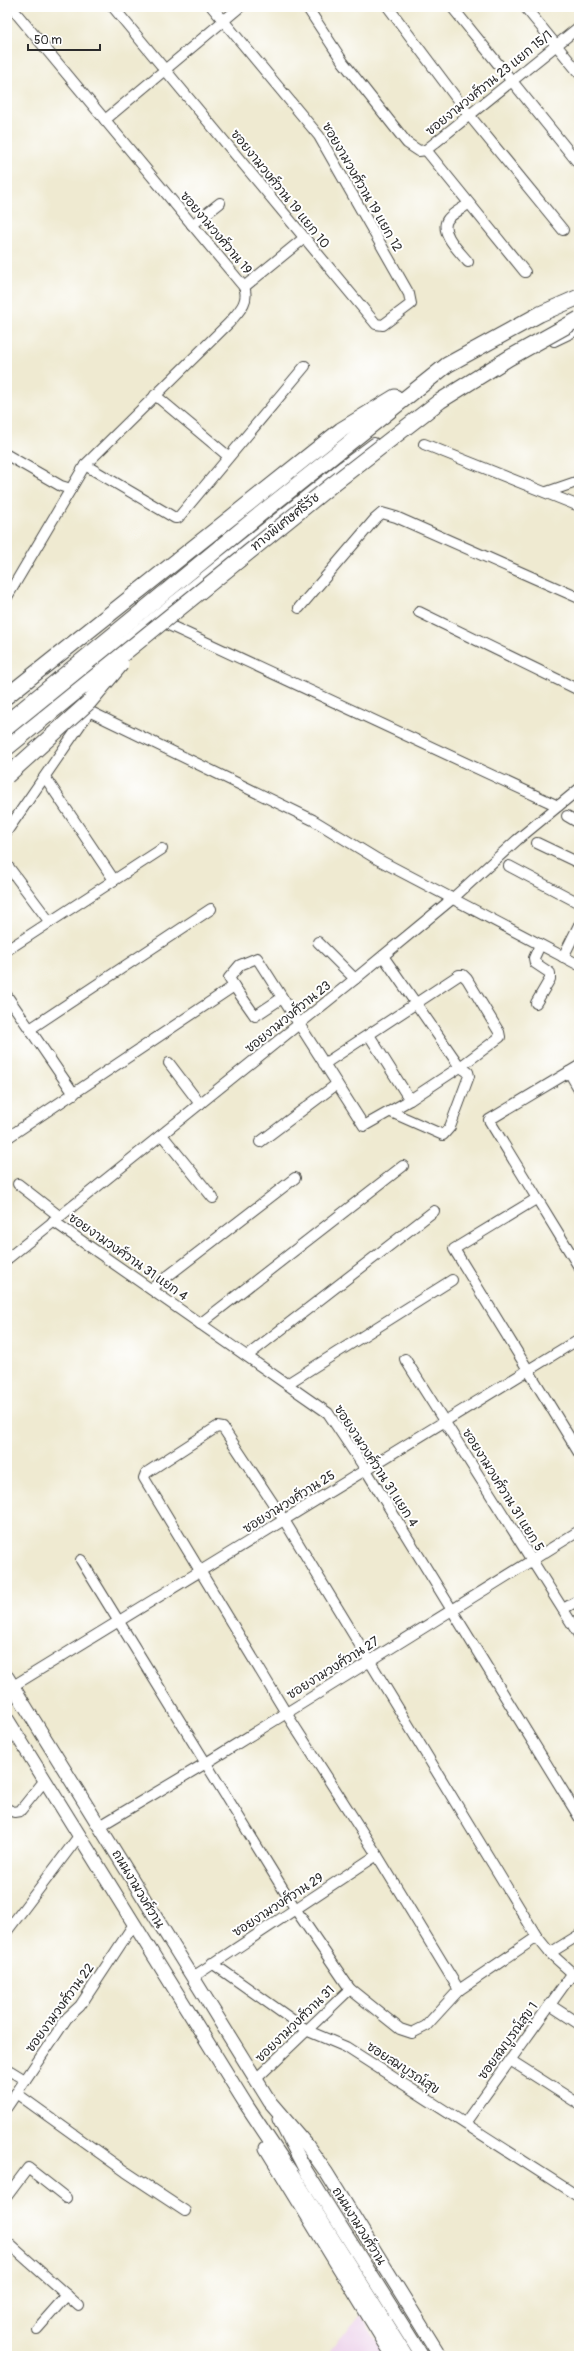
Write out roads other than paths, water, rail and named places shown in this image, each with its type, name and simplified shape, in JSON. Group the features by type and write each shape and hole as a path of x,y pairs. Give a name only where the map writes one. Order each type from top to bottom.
{"highway":[{"name":"ทางพิเศษศรีรัช","path":"7,722 264,511 447,365 540,314 579,297"},
{"name":"ทางพิเศษศรีรัช","path":"7,748 333,484 440,401 509,358 579,319"},
{"path":"7,696 341,430 447,365"},
{"path":"7,776 89,702 141,641"}],"main road":[{"name":"ถนนงามวงศ์วาน","path":"10,1682 270,2102 301,2175 406,2356"},
{"name":"ถนนงามวงศ์วาน","path":"7,1719 247,2106 281,2174 393,2356"},
{"name":"ถนนงามวงศ์วาน","path":"270,2102 307,2145 326,2172 440,2356"},
{"name":"ถนนงามวงศ์วาน","path":"247,2106 301,2175 422,2356"}],"street":[{"name":"ซอยงามวงศ์วาน 19","path":"7,597 70,488 85,465 229,323 245,303 247,294 244,287 11,7"},
{"name":"ซอยงามวงศ์วาน 19 แยก 10","path":"113,7 303,239 376,324"},
{"path":"212,7 222,21"},
{"path":"105,120 240,7"},
{"name":"ซอยงามวงศ์วาน 23 แยก 15/1","path":"307,7 343,62 407,143 419,151 426,150 579,27"},
{"path":"388,7 469,115 562,230"},
{"path":"452,7 579,164"},
{"path":"525,7 579,73"},
{"name":"ซอยงามวงศ์วาน 19 แยก 12","path":"222,21 320,136 409,294 411,304 383,325 376,324"},
{"path":"426,150 468,204 525,272"},
{"path":"192,225 220,203"},
{"path":"468,204 447,220 446,226 446,234 468,262"},
{"path":"244,287 303,239"},
{"path":"7,735 343,466 449,389 579,329"},
{"path":"85,465 175,518 178,518 228,456 305,366"},
{"path":"155,395 228,456"},
{"path":"424,444 579,506"},
{"path":"8,458 61,486 70,488"},
{"path":"547,492 579,481"},
{"path":"299,608 375,519 382,514 396,517 579,598"},
{"path":"419,612 579,690"},
{"path":"154,618 558,806"},
{"path":"57,695 89,712 313,820 377,859 579,966"},
{"path":"7,831 89,712"},
{"path":"45,777 114,880"},
{"name":"ซอยงามวงศ์วาน 23","path":"7,1259 383,956 452,899 517,840 579,789"},
{"path":"567,816 579,823"},
{"path":"537,843 579,863"},
{"path":"7,950 162,849"},
{"path":"7,865 50,921"},
{"path":"509,866 579,903"},
{"path":"30,1028 211,909"},
{"path":"562,957 579,925"},
{"path":"318,942 355,979"},
{"path":"536,1003 550,979 550,973 536,963 534,958 540,945"},
{"path":"383,956 460,1067 468,1072 469,1076 450,1127 443,1135 390,1112"},
{"path":"282,998 255,1016 229,978 240,965 257,958 299,1025 324,1064 364,1126 410,1100 460,1067 500,1037 499,1032 466,979 463,975 459,975 324,1064"},
{"path":"7,1138 234,986"},
{"path":"7,996 74,1094"},
{"path":"369,1035 410,1100"},
{"path":"168,1063 200,1104"},
{"path":"579,1066 488,1120 579,1267"},
{"path":"569,1072 579,1089"},
{"path":"260,1142 337,1084"},
{"path":"162,1135 213,1198"},
{"path":"200,1324 403,1166"},
{"path":"151,1290 295,1178"},
{"name":"ซอยงามวงศ์วาน 31 แยก 4","path":"18,1184 56,1219 151,1290 328,1413 366,1470 579,1817"},
{"path":"536,1199 454,1249 579,1453"},
{"path":"247,1356 434,1210"},
{"path":"287,1384 452,1280"},
{"name":"ซอยงามวงศ์วาน 25","path":"10,1682 119,1622 579,1339"},
{"name":"ซอยงามวงศ์วาน 31 แยก 5","path":"405,1359 446,1421 579,1635"},
{"path":"459,1990 377,1855 286,1713 202,1571 144,1478 146,1473 217,1427 222,1428 284,1520 368,1662 537,1937 550,1953 575,1977"},
{"name":"ซอยงามวงศ์วาน 27","path":"100,1826 206,1763 579,1531"},
{"path":"81,1560 296,1910 350,1989"},
{"path":"563,1610 579,1600"},
{"path":"7,1809 14,1812 20,1811 45,1780"},
{"path":"7,1931 80,1836"},
{"name":"ซอยงามวงศ์วาน 29","path":"193,1977 377,1855"},
{"name":"ซอยงามวงศ์วาน 22","path":"7,2107 67,2018 80,2006 134,1924"},
{"path":"550,1953 579,1935"},
{"name":"ซอยงามวงศ์วาน 31","path":"256,2079 350,1989 400,2029 412,2033 426,2026 459,1990 537,1937"},
{"name":"ซอยสมบูรณ์สุข","path":"212,1964 308,2030 346,2047 579,2197"},
{"name":"ซอยสมบูรณ์สุข 1","path":"465,2123 550,2005 575,1977"},
{"path":"550,2005 579,2024"},
{"path":"510,2060 579,2104"},
{"path":"7,2070 25,2080"},
{"path":"16,2093 157,2194 185,2212"},
{"path":"7,2196 28,2168 66,2198"},
{"path":"7,2242 79,2306"},
{"path":"37,2329 67,2295"}]}
